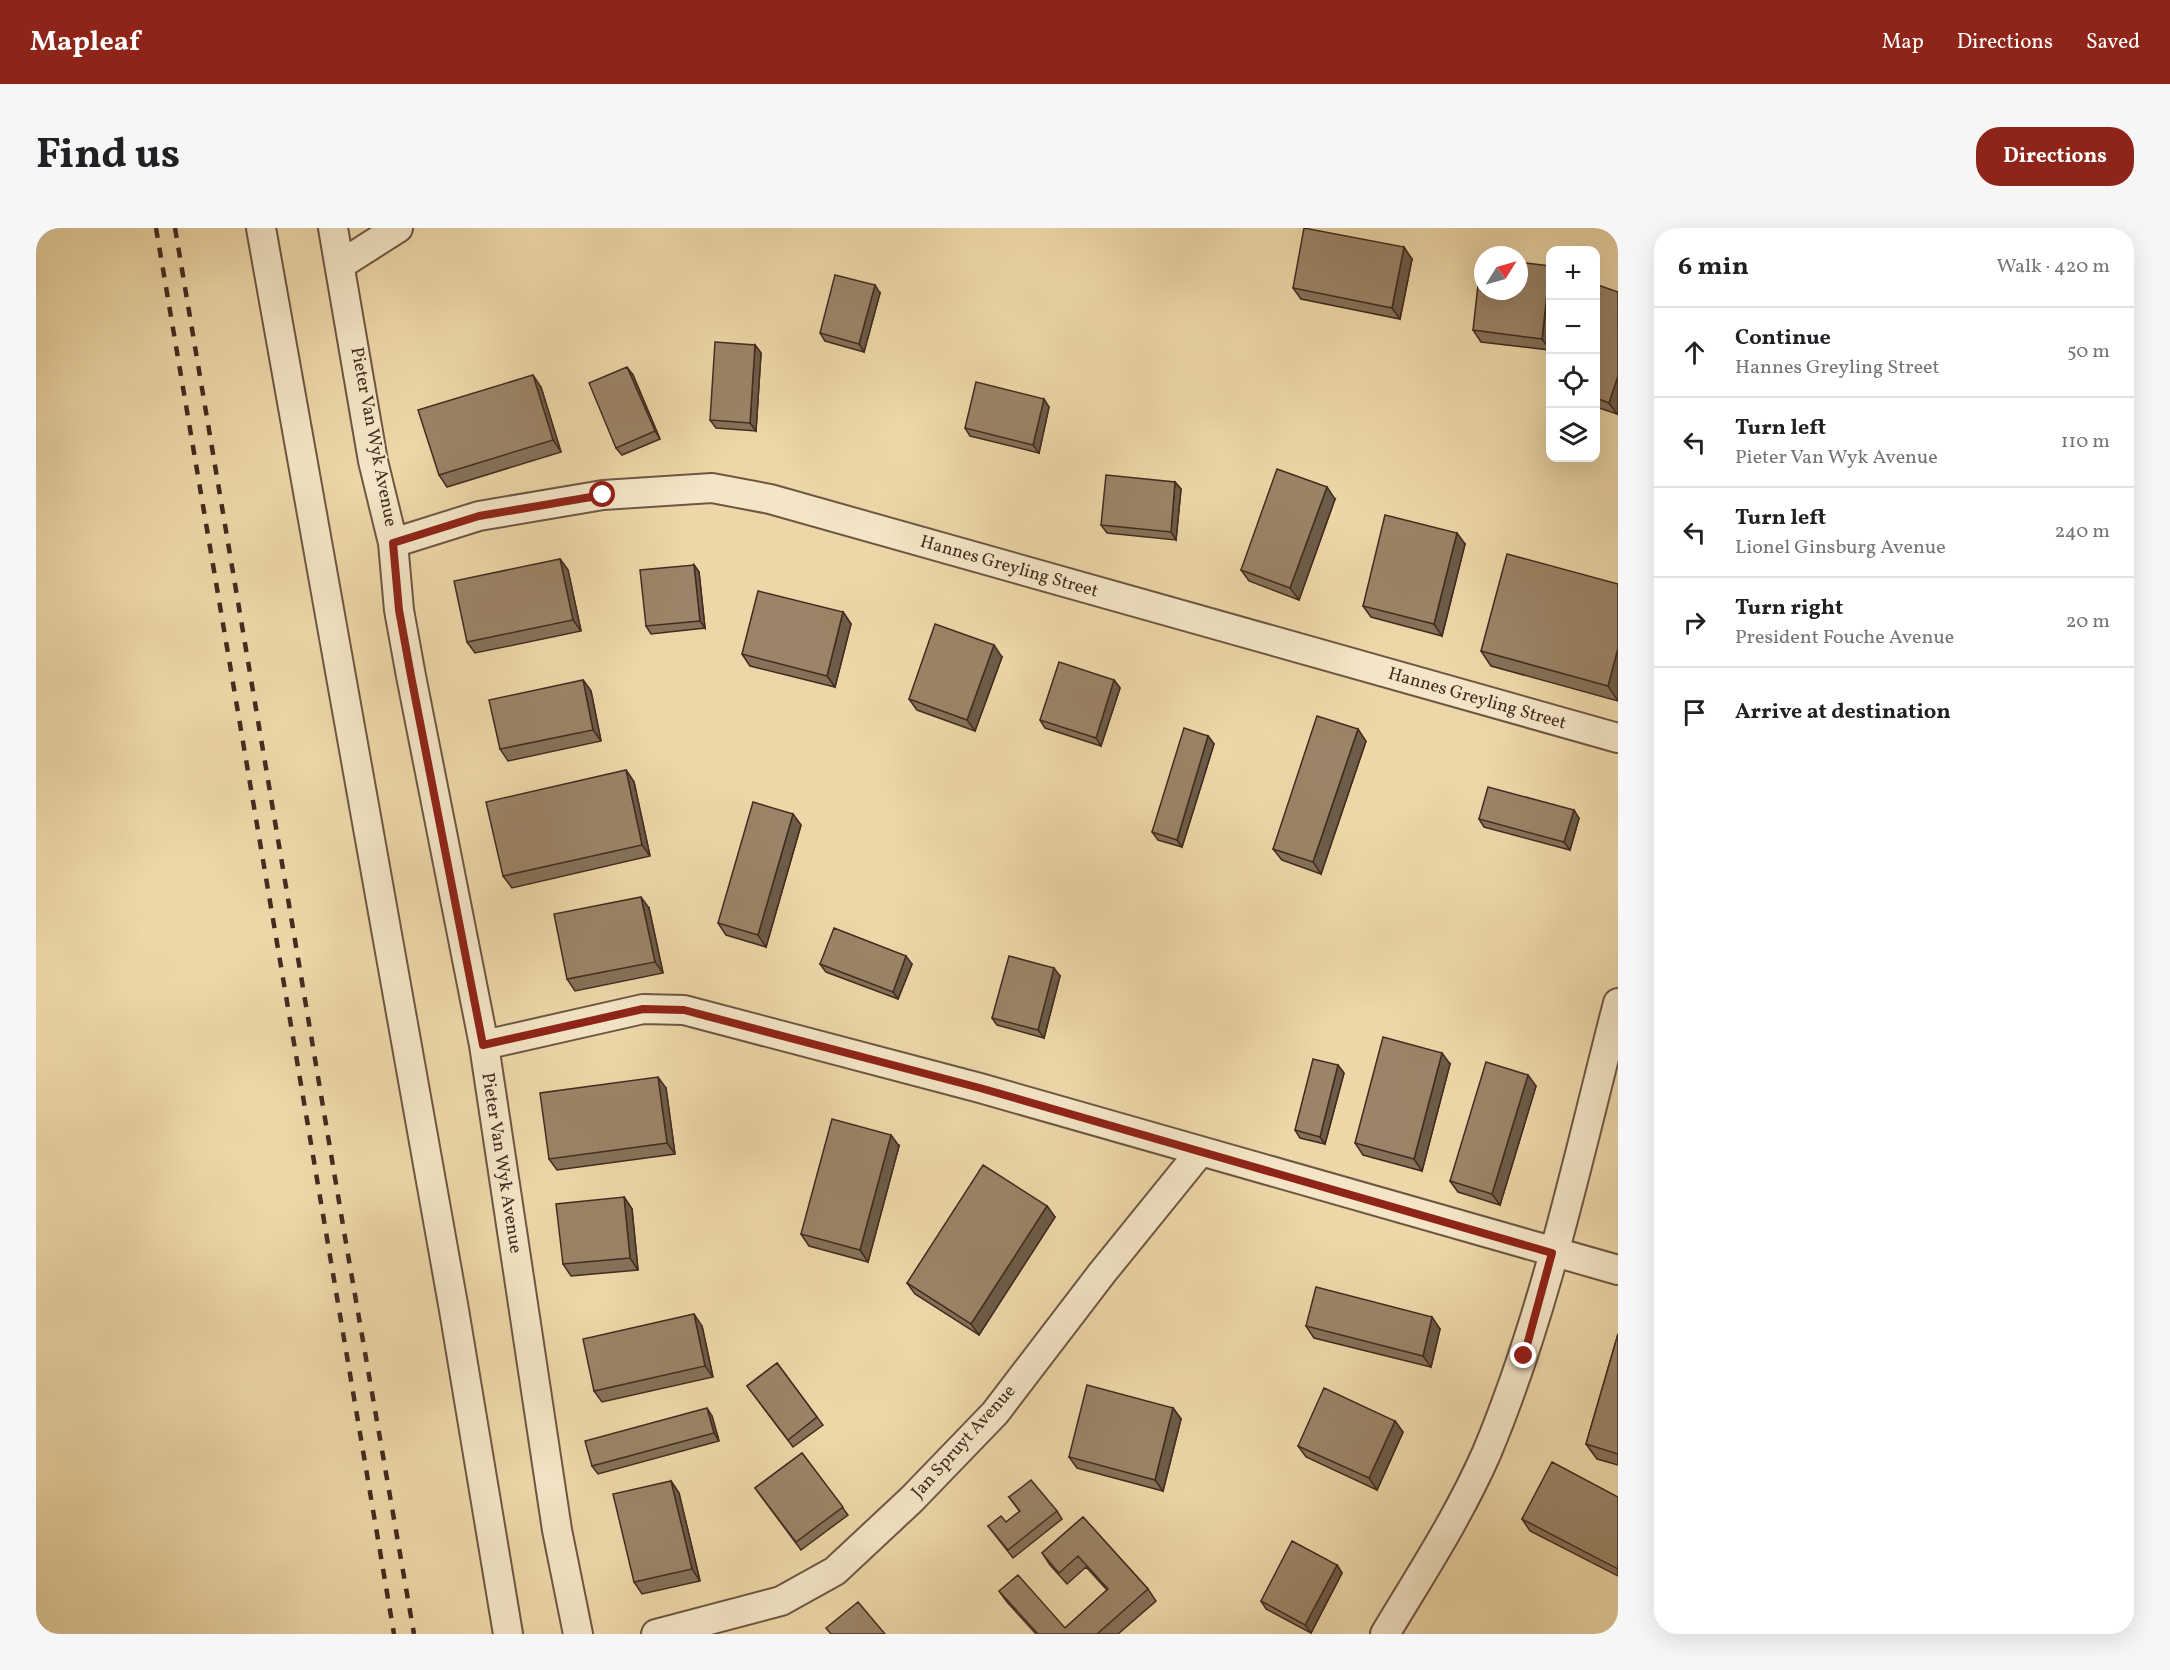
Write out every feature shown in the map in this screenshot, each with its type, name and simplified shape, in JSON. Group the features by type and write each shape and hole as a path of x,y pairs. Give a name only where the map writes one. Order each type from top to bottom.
{"street":[{"path":"261,228 448,1275 508,1634"},
{"name":"Pieter Van Wyk Avenue","path":"333,228 374,461 393,543 399,610 411,676 483,1045 557,1530 578,1634"},
{"path":"340,265 398,228"},
{"name":"Hannes Greyling Street","path":"393,543 479,516 603,495 712,488 781,503 1618,738"},
{"path":"1385,1634 1452,1523 1486,1453 1524,1356 1618,1003"},
{"path":"483,1045 643,1009 684,1010 980,1088 1618,1270"},
{"name":"Jan Spruyt Avenue","path":"656,1634 782,1601 835,1571 912,1499 994,1413 1102,1273 1200,1152"}],"building":[{"path":"1304,228 1404,247 1392,308 1293,288"},
{"path":"1528,263 1546,265 1546,302 1542,339 1473,330 1476,300 1528,300"},
{"path":"835,275 875,285 859,344 820,333"},
{"path":"1600,286 1618,292 1618,376 1609,403 1600,400"},
{"path":"715,342 755,345 750,423 710,420"},
{"path":"627,367 655,431 616,448 589,383"},
{"path":"533,375 553,440 439,475 418,410"},
{"path":"976,382 1044,399 1033,445 965,428"},
{"path":"1277,469 1327,487 1290,588 1241,570"},
{"path":"1106,475 1175,482 1171,532 1101,525"},
{"path":"1385,515 1457,533 1434,624 1363,606"},
{"path":"1507,554 1618,584 1618,648 1608,686 1481,651"},
{"path":"560,559 573,620 467,642 454,581"},
{"path":"694,565 700,621 646,626 640,570"},
{"path":"758,591 843,612 827,676 742,654"},
{"path":"935,624 994,645 967,720 909,699"},
{"path":"1059,662 1114,680 1096,738 1040,720"},
{"path":"583,680 593,730 500,749 489,700"},
{"path":"1317,716 1358,729 1313,862 1273,849"},
{"path":"1184,728 1208,736 1177,840 1152,832"},
{"path":"626,770 642,845 503,876 486,802"},
{"path":"1488,787 1574,810 1564,842 1479,819"},
{"path":"753,802 793,814 758,935 718,923"},
{"path":"641,897 655,962 567,979 554,914"},
{"path":"834,928 906,956 893,992 820,964"},
{"path":"1009,956 1054,968 1038,1030 992,1018"},
{"path":"1383,1037 1442,1053 1414,1159 1355,1143"},
{"path":"1313,1059 1338,1065 1320,1137 1295,1130"},
{"path":"1486,1062 1528,1075 1492,1194 1450,1181"},
{"path":"658,1077 667,1143 549,1159 540,1093"},
{"path":"832,1119 891,1135 860,1250 801,1234"},
{"path":"983,1165 1047,1206 971,1324 907,1283"},
{"path":"624,1197 630,1258 563,1264 556,1204"},
{"path":"1316,1287 1432,1317 1423,1356 1306,1326"},
{"path":"694,1314 705,1366 594,1391 583,1339"},
{"path":"1618,1334 1618,1454 1586,1444"},
{"path":"777,1363 817,1417 788,1440 747,1386"},
{"path":"1087,1385 1173,1408 1155,1480 1069,1457"},
{"path":"1324,1388 1395,1421 1369,1478 1298,1446"},
{"path":"707,1408 714,1433 592,1466 585,1441"},
{"path":"802,1453 843,1507 796,1542 755,1488"},
{"path":"1552,1462 1618,1497 1618,1569 1522,1519"},
{"path":"1031,1480 1057,1511 1008,1550 988,1526 1001,1516 1006,1522 1020,1511 1009,1497"},
{"path":"671,1481 692,1569 634,1582 613,1494"},
{"path":"1083,1517 1148,1589 1097,1634 1038,1634 999,1591 1018,1575 1065,1628 1108,1589 1078,1556 1059,1573 1042,1553"},
{"path":"1292,1541 1337,1565 1305,1625 1261,1601"},
{"path":"858,1602 885,1634 831,1634 826,1628"}],"railway":[{"path":"156,228 394,1634"},
{"path":"175,228 414,1634"}],"route":[{"path":"603,495 479,516 393,543 399,610 483,1045 643,1009 684,1010 980,1088 1552,1253 1524,1356"}]}
